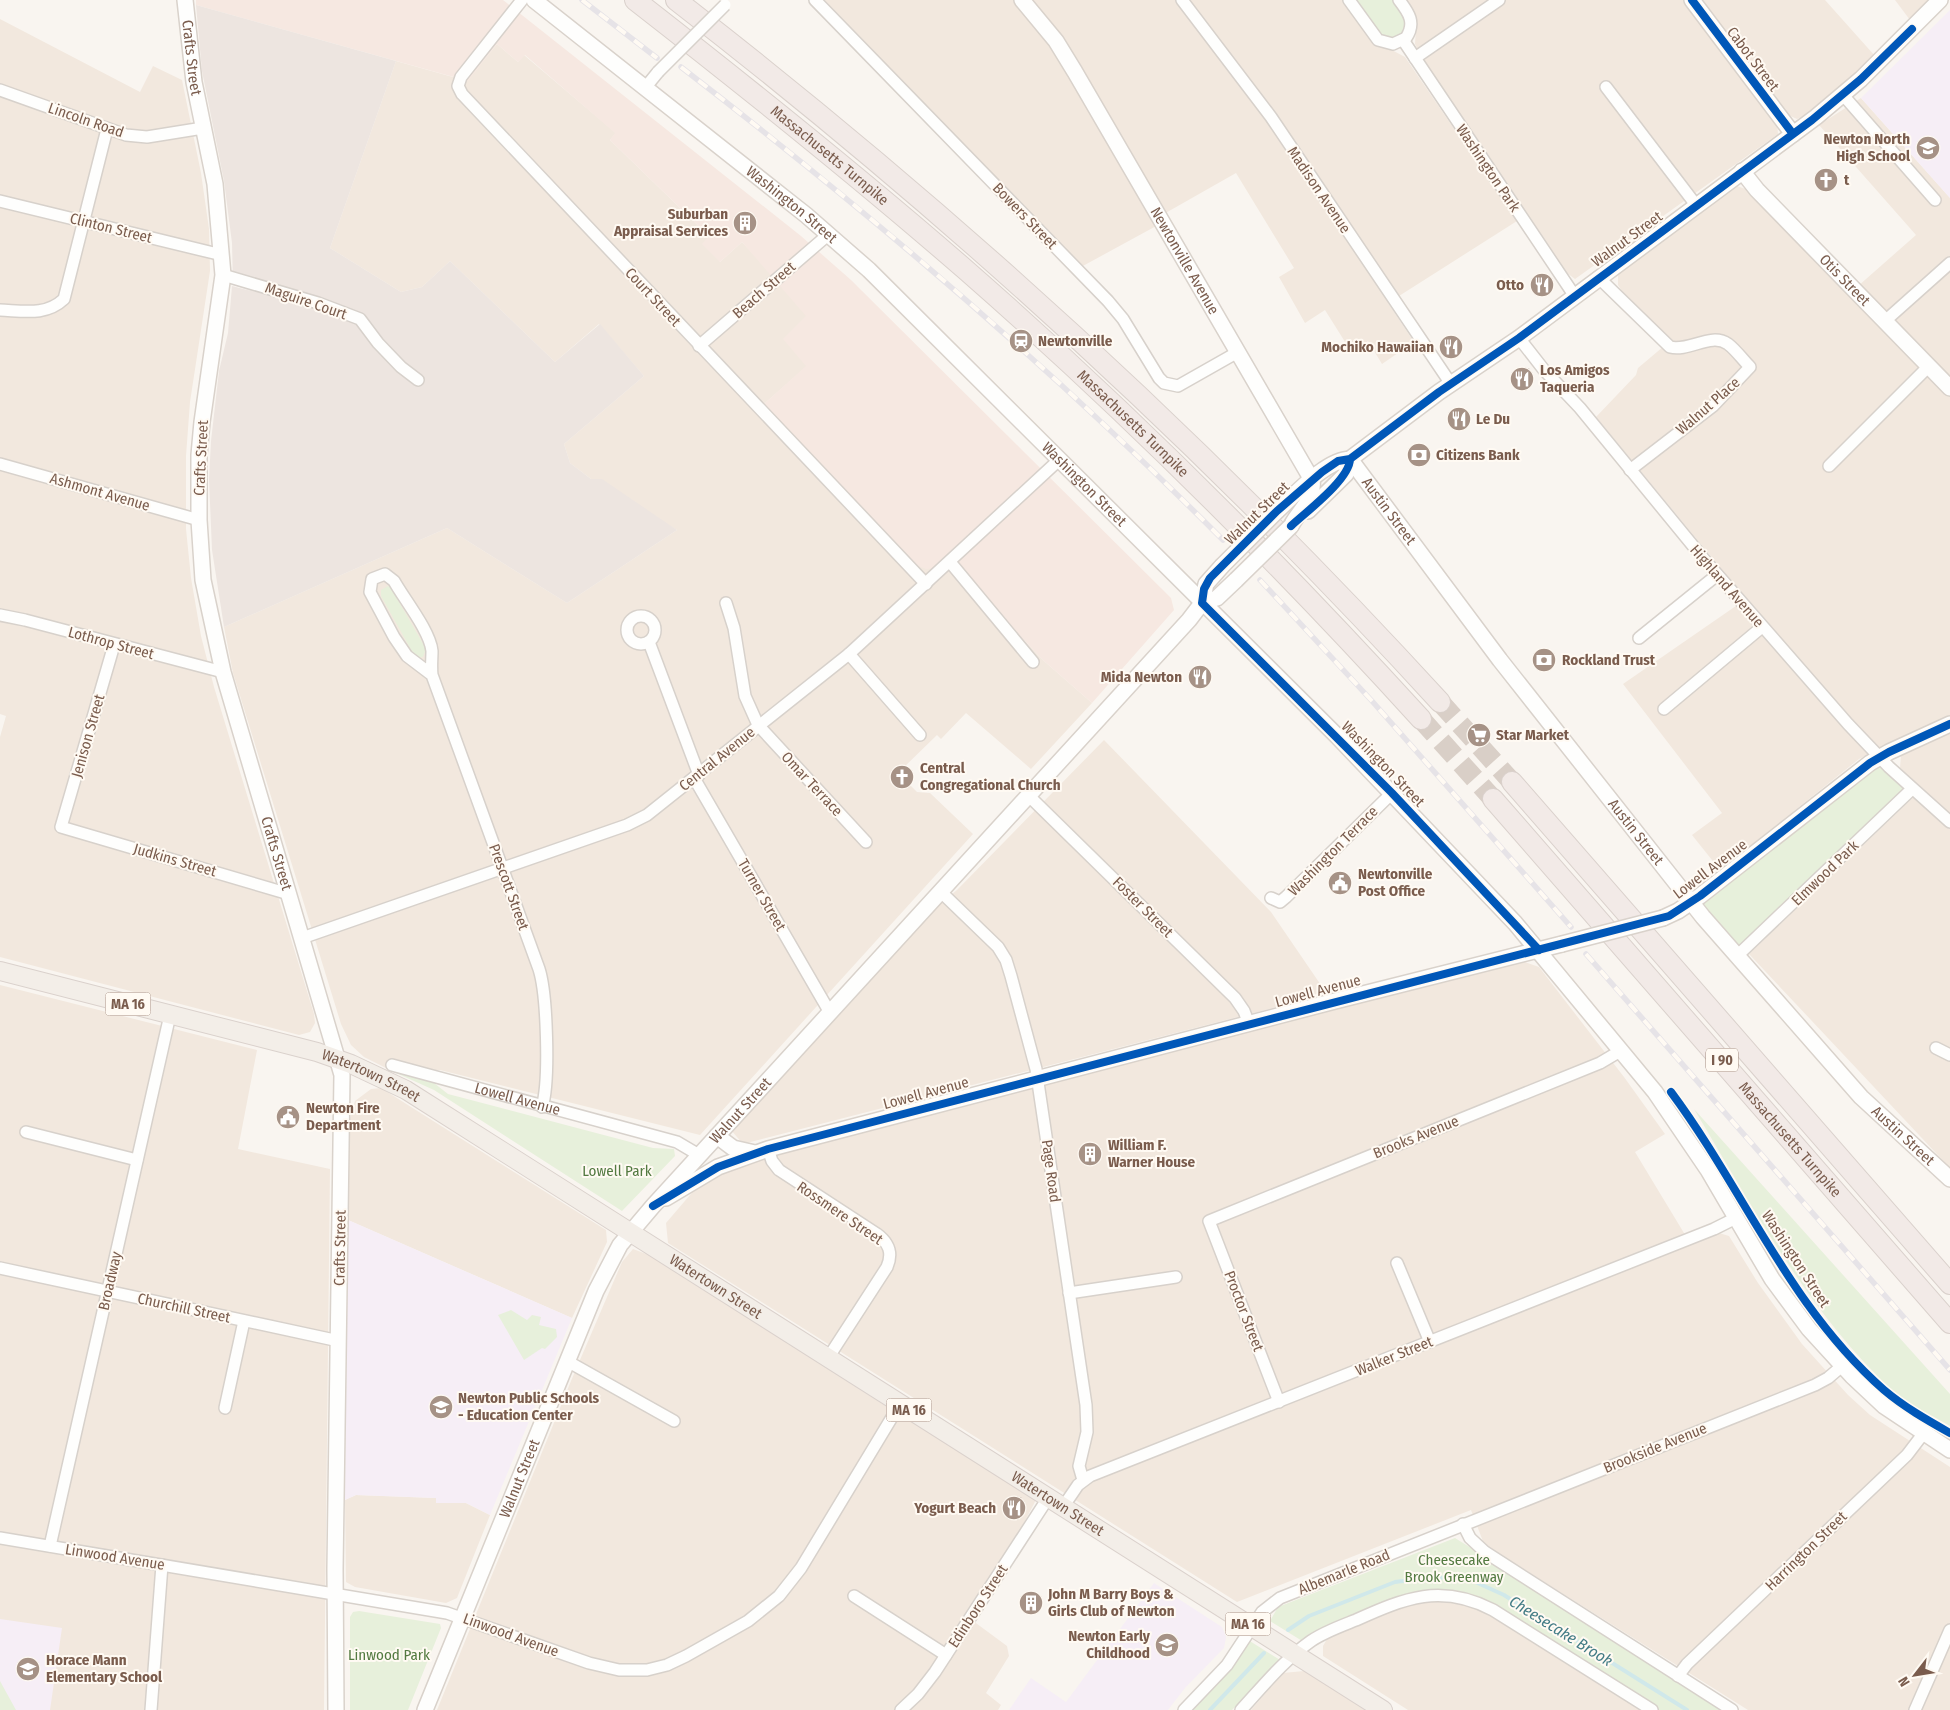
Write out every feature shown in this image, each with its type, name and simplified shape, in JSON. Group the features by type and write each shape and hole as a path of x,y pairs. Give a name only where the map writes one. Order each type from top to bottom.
{"highway":[{"name":"Massachusetts Turnpike","path":"635,0 838,161 1038,335 1212,500 1319,609 1421,719"},
{"name":"Massachusetts Turnpike","path":"676,0 847,135 1086,344 1301,553 1440,702"},
{"name":"Massachusetts Turnpike","path":"1512,782 1950,1284"},
{"name":"Massachusetts Turnpike","path":"1493,799 1950,1323"}],"main road":[{"name":"Crafts Street","path":"185,0 194,82 215,184 223,275 202,422 199,520 203,580 223,672 339,1059 342,1081 336,1710"},
{"name":"Washington Street","path":"534,0 829,234 919,318 1392,793 1539,950 1622,1050 1680,1127 1789,1304 1842,1366 1884,1406 1923,1434 1950,1450"},
{"name":"Newtonville Avenue","path":"1022,0 1056,41 1075,72 1312,480"},
{"name":"Cabot Street","path":"1692,0 1793,134"},
{"name":"Walnut Street","path":"1202,604 1206,584 1278,511 1312,480 1338,461 1350,459 1451,384 1518,338 1793,134 1843,95 1879,62 1940,0"},
{"name":"Otis Street","path":"1742,172 1756,190 1950,388"},
{"name":"Walnut Street","path":"425,1710 600,1283 616,1251 629,1232 940,891 1030,796 1202,604 1217,598 1341,480 1348,469 1350,459"},
{"name":"Austin Street","path":"1350,459 1500,660 1691,902 1861,1097 1950,1179"},
{"path":"1291,526 1296,515 1311,498 1312,480"},
{"name":"Lowell Avenue","path":"653,1206 713,1170 761,1151 1037,1078 1663,918 1691,902 1844,782 1879,758 1950,724"},
{"name":"Watertown Street","path":"0,972 339,1059 406,1090 1384,1710"},
{"name":"Lowell Avenue","path":"717,1136 733,1148 761,1151"}],"street":[{"name":"Court Street","path":"522,0 461,77 458,83 459,90 926,584"},
{"name":"Bowers Street","path":"815,0 1108,301 1123,318 1159,378 1164,383 1178,386 1238,352"},
{"name":"Madison Avenue","path":"1182,0 1265,109 1451,384"},
{"path":"1349,0 1378,40 1393,44 1403,40 1410,32 1412,25 1411,17 1399,0"},
{"path":"1414,58 1499,0"},
{"path":"645,88 658,72 728,2"},
{"name":"Washington Park","path":"1403,40 1574,296"},
{"path":"1606,87 1696,205"},
{"name":"Lincoln Road","path":"0,90 126,135 147,137 203,128"},
{"path":"1843,95 1935,200"},
{"path":"0,310 39,312 54,308 64,299 107,129"},
{"name":"Clinton Street","path":"0,200 222,255"},
{"name":"Beach Street","path":"699,346 829,234"},
{"path":"1885,321 1950,263"},
{"name":"Maguire Court","path":"223,275 310,300 360,319 378,343 401,367 418,380"},
{"name":"Walnut Place","path":"1598,277 1670,347 1678,349 1712,340 1721,341 1728,344 1750,367 1713,406 1630,470"},
{"name":"Highland Avenue","path":"1518,338 1762,627 1879,758 1950,822"},
{"path":"1829,466 1929,366"},
{"name":"Central Avenue","path":"302,938 627,825 647,815 849,654 1060,459"},
{"name":"Ashmont Avenue","path":"0,464 199,520"},
{"path":"950,562 1033,662"},
{"name":"Prescott Street","path":"432,675 406,656 394,637 370,592 372,579 385,574 394,581 428,638 432,651 430,663 432,675 539,969 544,991 545,1085 542,1107"},
{"path":"1639,638 1717,575"},
{"name":"Omar Terrace","path":"726,603 734,628 745,696 758,725 866,842"},
{"name":"Lothrop Street","path":"0,615 223,672"},
{"path":"1664,709 1762,627"},
{"name":"Turner Street","path":"649,642 696,777 829,1012"},
{"name":"Jenison Street","path":"61,827 114,645"},
{"path":"849,654 920,734"},
{"name":"Elmwood Park","path":"1737,956 1912,789"},
{"name":"Washington Terrace","path":"1271,898 1280,902 1286,897 1392,793"},
{"name":"Foster Street","path":"1030,796 1234,998 1244,1011 1249,1024"},
{"name":"Judkins Street","path":"61,827 289,894"},
{"name":"Page Road","path":"940,891 989,936 1006,960 1037,1078 1087,1413 1087,1432 1079,1466 1084,1480"},
{"name":"Broadway","path":"50,1546 170,1015"},
{"path":"1936,1048 1950,1055"},
{"name":"Brooks Avenue","path":"1209,1221 1600,1063 1622,1050"},
{"name":"Lowell Avenue","path":"392,1065 542,1107 678,1142 699,1155"},
{"path":"26,1132 137,1160"},
{"name":"Rossmere Street","path":"761,1151 779,1170 877,1234 886,1242 889,1249 890,1260 887,1267 828,1358"},
{"name":"Walker Street","path":"1084,1480 1714,1229 1736,1218"},
{"name":"Proctor Street","path":"1209,1221 1279,1402"},
{"path":"1397,1263 1430,1342"},
{"name":"Churchill Street","path":"0,1268 339,1341"},
{"path":"1069,1294 1176,1277"},
{"path":"225,1408 244,1321"},
{"path":"567,1361 674,1421"},
{"name":"Brookside Avenue","path":"1464,1524 1815,1384 1828,1378 1842,1366"},
{"name":"Linwood Avenue","path":"0,1538 463,1617 604,1667 647,1670 680,1660 754,1616 788,1585 900,1404"},
{"name":"Harrington Street","path":"1678,1676 1687,1664 1907,1455 1923,1434"},
{"path":"1063,1507 1084,1480"},
{"name":"Edinboro Street","path":"901,1710 924,1687 946,1656 1048,1498"},
{"path":"1464,1524 1473,1542 1485,1552 1732,1710"},
{"name":"Albemarle Road","path":"1184,1710 1227,1665 1266,1608 1286,1595 1464,1524"},
{"path":"151,1710 162,1565"},
{"path":"854,1596 946,1656"},
{"path":"1241,1710 1296,1654 1322,1635 1394,1604 1421,1596 1454,1596 1480,1604 1500,1614 1652,1710"},
{"path":"1915,1710 1950,1630"}],"shaded area":[{"path":"196,0 503,0 801,236 851,280 1171,598 1174,610 1092,703 1044,661 954,567 926,569 916,565 764,404 806,366 783,339 806,316 742,242 720,262 702,244 709,236 610,140 615,133 525,55 518,62 497,44 468,81 196,5"},
{"path":"821,0 1343,0 1373,40 1405,57 1517,221 1388,303 1414,342 1382,364 1368,341 1352,353 1325,310 1305,323 1279,277 1294,268 1236,173 1155,219 1158,225 1081,267"},
{"path":"1403,0 1683,0 1777,123 1778,134 1575,279 1567,273 1425,63 1415,44 1416,28"},
{"path":"1700,0 1825,0 1875,56 1810,113 1797,119 1786,114"},
{"path":"1895,0 1930,0 1910,20"},
{"path":"196,5 396,61 330,248 401,292 422,287 450,261 555,362 600,324 644,376 564,444 570,463 591,479 602,479 677,530 567,603 447,528 224,627 212,550 209,479 211,441 219,371 228,333 232,286 251,291 233,285 232,243 224,181 202,71"},
{"name":"Newton North High School","path":"1950,10 1950,198 1861,98"},
{"path":"0,19 140,92 153,66 182,80 201,173 209,229 210,271 190,402 186,456 186,529 191,578 201,636 214,687 314,1014 315,1023 310,1032 299,1035 0,957 0,737 6,716 0,714"},
{"path":"497,44 518,62 524,55 616,133 610,140 709,236 720,262 742,242 772,274 807,316 807,366 764,404 954,567 1044,661 1092,703 1031,769 966,713 941,739 937,735 898,773 917,792 930,793 973,834 700,1135 440,1070 394,1072 364,1057 351,1045 341,1024 233,673 224,627 447,528 567,603 677,530 591,479 570,463 564,444 644,376 599,324 555,362 450,261 422,287 401,292 330,248 396,61 467,81"},
{"path":"1861,98 1950,198 1950,715 1859,759 1720,870 1692,835 1722,813 1623,684 1746,599 1596,417 1636,375 1638,368 1670,341 1622,291 1618,285 1618,273 1737,186 1751,191 1849,294 1916,235 1819,125"},
{"path":"1950,731 1950,1168 1749,954 1920,791 1900,768 1901,756"},
{"path":"1104,740 1271,912 1325,991 1292,1003 743,1144 731,1130 930,912 957,890"},
{"path":"1522,961 1539,967 1624,1077 1665,1134 1635,1152 1690,1243 1719,1233 1729,1236 1758,1283 1802,1344 1848,1395 1870,1415 1950,1467 1950,1710 1748,1710 1484,1544 1471,1510 1237,1602 668,1243 666,1223 696,1188 711,1175 743,1162"},
{"path":"0,985 257,1050 238,1149 330,1169 324,1710 0,1710"},
{"path":"381,1088 606,1230 607,1242 572,1318 348,1220 349,1122 355,1101 371,1089"},
{"name":"Newton Public Schools - Education Center","path":"348,1220 572,1318 490,1515 466,1503 436,1503 436,1498 356,1495 345,1500"},
{"path":"633,1249 649,1255 881,1403 1037,1498 1016,1538 965,1615 1007,1646 1009,1656 986,1693 1001,1705 998,1710 437,1710 571,1381 622,1262"},
{"path":"356,1495 436,1498 436,1503 466,1503 490,1515 457,1598 446,1603 355,1587 346,1582 345,1500"},
{"name":"Newton Early Childhood","path":"1154,1583 1222,1627 1226,1637 1224,1648 1185,1688 1168,1710 1009,1710 1031,1678 1066,1702"},
{"path":"1449,1601 1482,1608 1645,1710 1408,1710 1323,1656 1323,1646 1327,1639 1336,1635 1405,1606 1423,1602"},
{"name":"Horace Mann Elementary School","path":"0,1619 62,1628 50,1710 0,1710"},
{"path":"1304,1671 1365,1710 1251,1710 1283,1673"}],"green space":[{"path":"1349,0 1399,0 1410,32 1385,43"},
{"path":"388,586 391,588 426,649 423,657 418,658 414,655 381,596 381,590"},
{"path":"1879,758 1912,789 1737,956 1703,917 1700,896"},
{"name":"Lowell Park","path":"394,1072 434,1083 448,1094 653,1148 674,1149 675,1156 622,1211 434,1090"},
{"path":"1694,1109 1950,1394 1950,1426 1913,1405 1892,1390 1834,1327 1783,1257"},
{"path":"511,1310 527,1320 532,1315 541,1317 539,1325 556,1329 557,1337 545,1349 542,1348 524,1360 498,1315"},
{"name":"Cheesecake Brook Greenway","path":"1455,1538 1733,1710 1652,1710 1487,1607 1428,1595 1307,1644 1270,1621 1278,1607"},
{"name":"Linwood Park","path":"359,1611 440,1624 441,1628 408,1710 350,1710 350,1617 353,1612"},
{"path":"1245,1638 1285,1663 1264,1678 1232,1710 1185,1710"},
{"path":"0,1681 16,1710 0,1710"}],"waterway":[{"name":"Cheesecake Brook","path":"1288,1630 1309,1616 1395,1582 1433,1577 1471,1580 1504,1595 1687,1710"},
{"name":"Cheesecake Brook","path":"1210,1710 1264,1653"}],"tunnel":[{"path":"1440,702 1512,782"},
{"path":"1421,719 1493,799"}],"railway":[{"path":"582,0 657,58"},
{"path":"681,67 823,179 960,294 1093,414 1223,540"},
{"path":"1260,580 1372,701 1571,927"},
{"path":"1586,954 1950,1370"}],"cycle path":[{"path":"1692,0 1793,134"},
{"path":"1539,950 1392,793 1202,603 1204,589 1210,578 1277,511 1322,472 1338,461 1350,459 1439,392 1519,338 1812,120 1861,79 1912,29"},
{"path":"1291,526 1343,476 1350,459"},
{"path":"653,1206 718,1167 768,1149 1669,916 1700,896 1870,763 1889,752 1950,724"},
{"path":"1671,1092 1722,1168 1795,1286 1821,1323 1851,1358 1884,1390 1908,1408 1950,1433"}],"place":[{"name":"Newton North High School","path":"1928,148"},
{"name":"t","path":"1826,180"},
{"name":"Suburban Appraisal Services","path":"745,223"},
{"name":"Otto","path":"1542,285"},
{"name":"Newtonville","path":"1021,341"},
{"name":"Mochiko Hawaiian","path":"1451,347"},
{"name":"Los Amigos Taqueria","path":"1522,379"},
{"name":"Le Du","path":"1459,419"},
{"name":"Citizens Bank","path":"1419,455"},
{"name":"Rockland Trust","path":"1544,660"},
{"name":"Mida Newton","path":"1200,677"},
{"name":"Star Market","path":"1479,735"},
{"name":"Central Congregational Church","path":"902,777"},
{"name":"Newtonville Post Office","path":"1340,883"},
{"name":"Newton Fire Department","path":"288,1117"},
{"name":"William F. Warner House","path":"1090,1154"},
{"name":"Newton Public Schools - Education Center","path":"441,1407"},
{"name":"Yogurt Beach","path":"1014,1508"},
{"name":"John M Barry Boys & Girls Club of Newton","path":"1031,1603"},
{"name":"Newton Early Childhood","path":"1167,1645"},
{"name":"Horace Mann Elementary School","path":"28,1669"}]}
